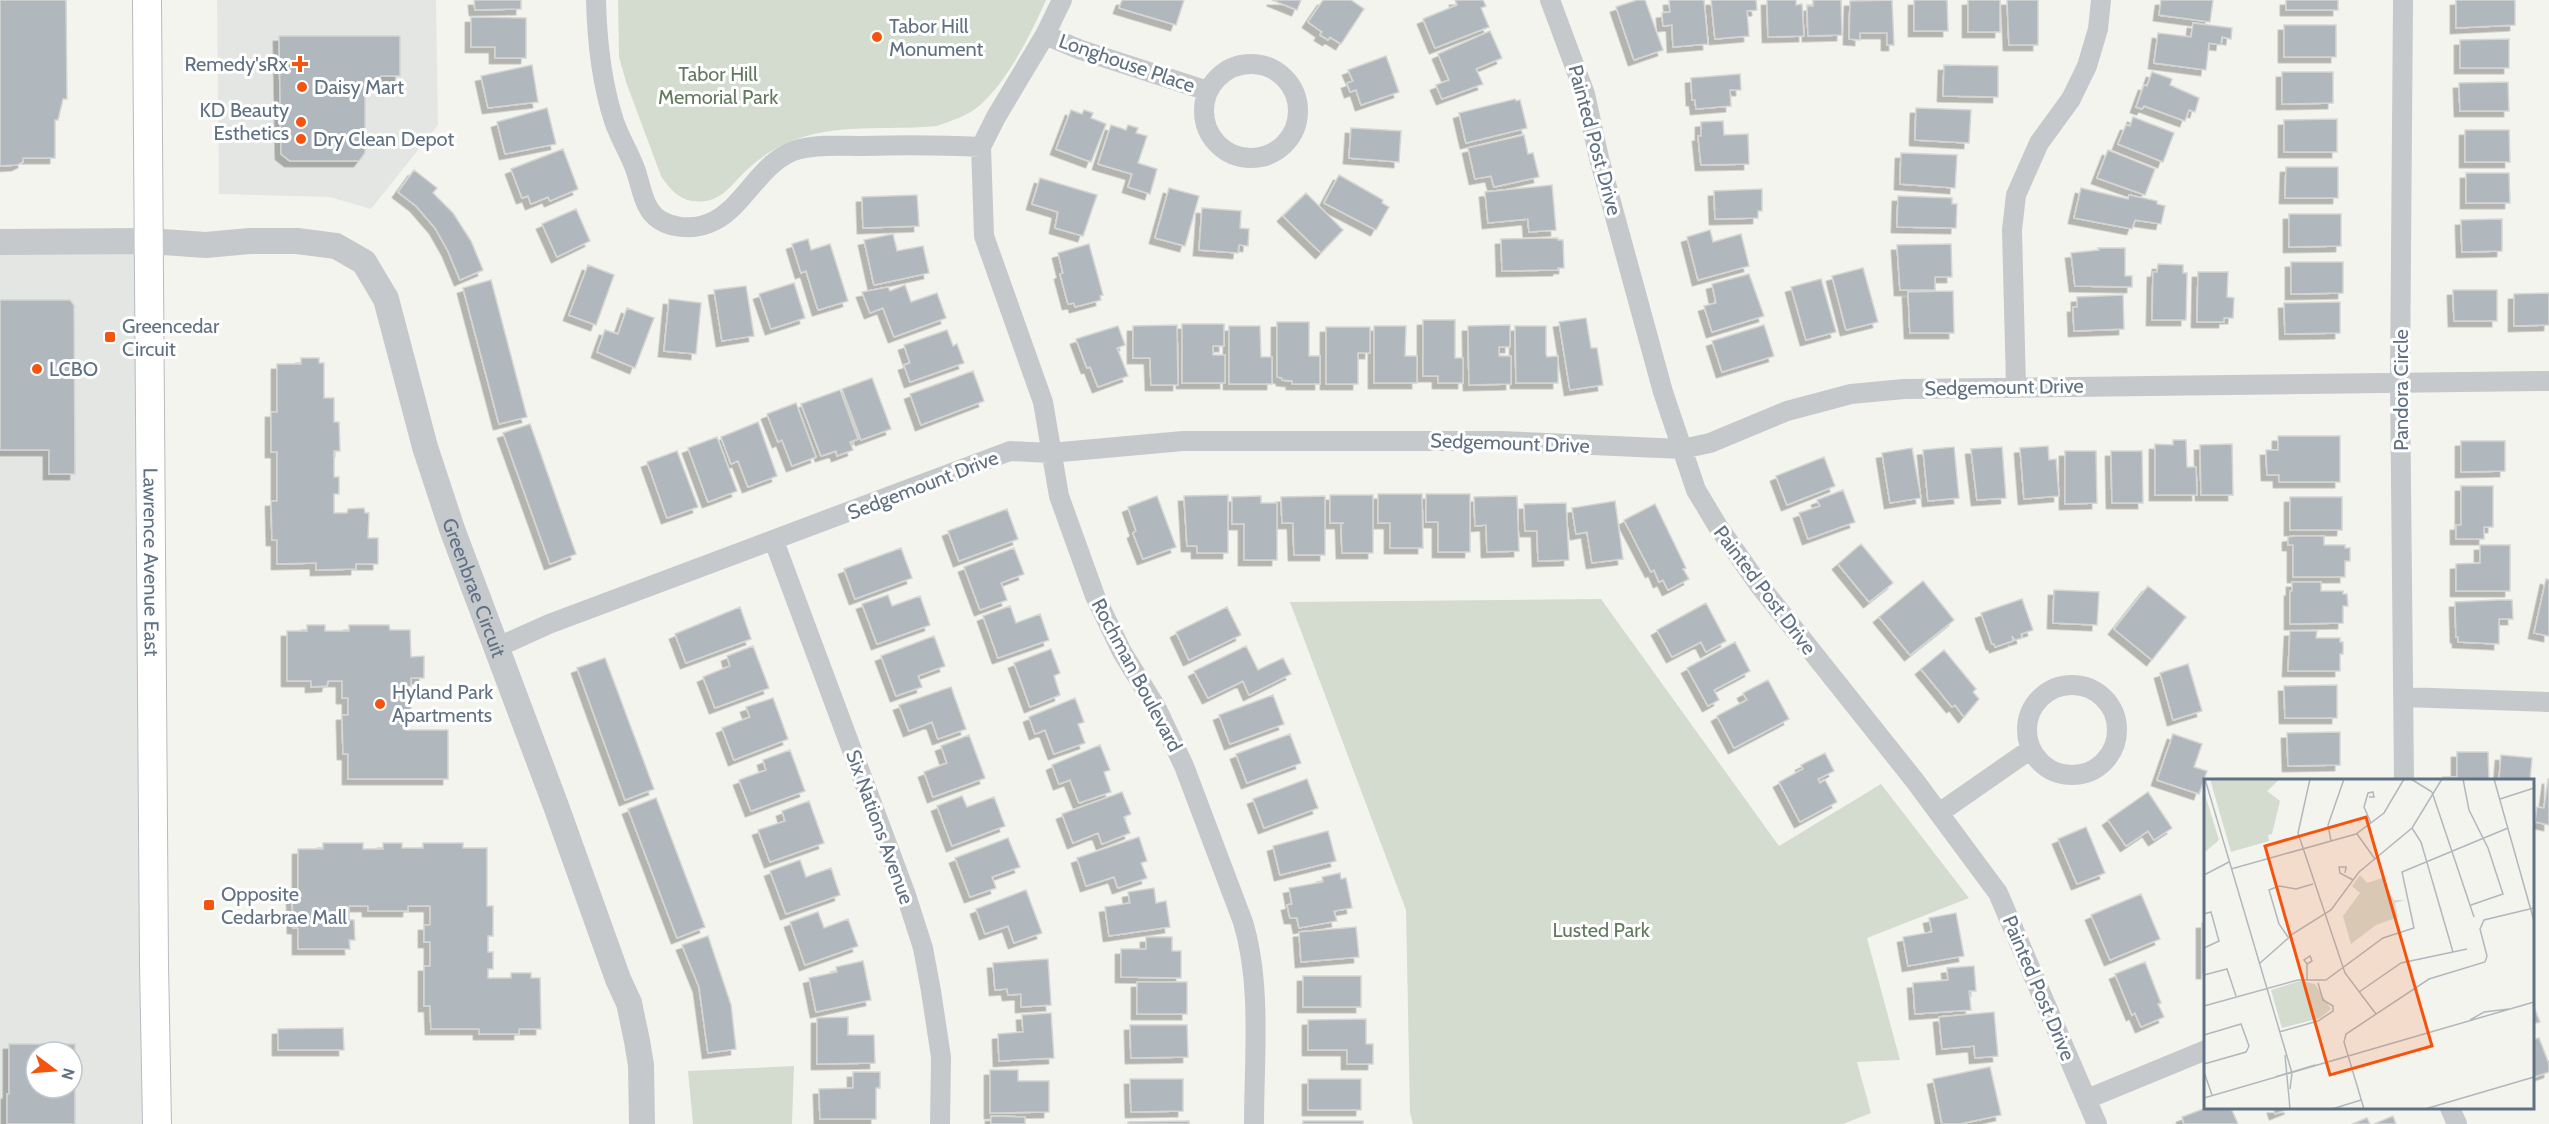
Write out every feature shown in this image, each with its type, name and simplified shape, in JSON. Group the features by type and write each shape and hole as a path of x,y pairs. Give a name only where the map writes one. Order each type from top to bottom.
{"main road":[{"name":"Lawrence Avenue East","path":"147,0 157,1124"}],"street":[{"path":"596,0 597,35 602,74 614,122 635,168 649,210 660,220 683,227 701,227 717,220 775,162 798,149 832,145 981,147"},
{"name":"Rochman Boulevard","path":"1062,0 1045,35 996,117 981,147 984,236 1043,402 1059,496 1095,596 1122,652 1156,708 1184,766 1243,922 1249,942 1254,985 1254,1124"},
{"name":"Painted Post Drive","path":"1550,0 1585,94 1605,180 1663,392 1696,490 1741,560 1939,813 1998,893 2097,1124"},
{"path":"2016,386 2012,230 2016,195 2039,143 2071,99 2087,66 2098,29 2101,0"},
{"name":"Pandora Circle","path":"2403,0 2400,382 2404,779"},
{"name":"Longhouse Place","path":"1045,35 1081,50 1208,91"},
{"name":"Longhouse Place","path":"1243,64 1266,66 1276,71 1285,77 1297,97 1298,119 1289,140 1271,154 1248,158 1227,151 1211,135 1204,113 1208,91 1223,73 1243,64"},
{"path":"0,242 148,241"},
{"name":"Greenbrae Circuit","path":"148,241 206,245 250,241 297,241 336,246 364,262 386,298 425,447 471,583 498,647 618,979 629,1003 641,1065 642,1124"},
{"name":"Sedgemount Drive","path":"498,647 549,624 1010,451 1050,453 1183,441 1500,441 1682,449 1710,443 1787,411 1851,394 1904,389 2549,381"},
{"name":"Six Nations Avenue","path":"774,541 906,895 920,940 931,991 941,1057 940,1124"},
{"path":"2076,684 2096,691 2110,705 2117,730 2109,757 2089,772 2061,775 2041,764 2031,749 2027,733 2031,707 2049,690 2076,684"},
{"path":"2404,697 2549,702"},
{"path":"1939,813 2031,749"},
{"path":"2087,1099 2204,1050"},
{"path":"2451,1109 2457,1124"}],"shaded area":[{"path":"217,0 436,0 438,125 371,209 330,197 219,194"},
{"path":"148,241 157,1124 0,1124 0,242"}],"green space":[{"name":"Tabor Hill Memorial Park","path":"618,0 1046,0 1009,71 989,96 969,113 937,126 861,128 805,136 767,154 719,196 706,201 691,201 674,192 661,176 626,82 619,57"},
{"name":"Lusted Park","path":"1601,599 1779,846 1881,784 1969,898 1867,938 1900,1060 1857,1062 1871,1113 1843,1124 1413,1124 1410,1113 1406,910 1290,602"},
{"path":"794,1066 792,1124 693,1124 688,1071"}],"building":[{"path":"0,0 66,0 67,99 63,99 58,120 55,120 55,158 23,158 23,162 17,165 0,166"},
{"path":"474,0 521,0 521,9 475,10"},
{"path":"1122,0 1184,0 1176,25 1119,8"},
{"path":"1272,0 1301,0 1297,10"},
{"path":"1323,0 1351,0 1364,9 1341,44 1330,37 1328,40 1320,35 1322,32 1308,22"},
{"path":"1455,0 1483,0 1486,6 1481,8 1489,27 1435,48 1423,19 1457,5"},
{"path":"1637,0 1645,0 1663,50 1634,60 1616,7"},
{"path":"1669,0 1704,0 1708,44 1673,47 1672,25 1663,26 1662,13 1670,12"},
{"path":"1711,0 1756,0 1757,10 1747,11 1749,36 1715,39"},
{"path":"1767,0 1796,0 1796,5 1802,4 1804,36 1768,37"},
{"path":"1813,0 1841,0 1842,35 1808,36 1807,6 1813,6"},
{"path":"1892,0 1894,45 1887,45 1887,33 1860,33 1860,40 1849,39 1850,1"},
{"path":"1914,0 1947,0 1948,31 1914,31"},
{"path":"1968,0 2000,0 2000,32 1968,32"},
{"path":"2007,0 2038,0 2038,45 2009,45"},
{"path":"2161,0 2213,0 2210,22 2159,15"},
{"path":"2286,0 2338,0 2338,10 2286,10"},
{"path":"2456,0 2515,0 2515,25 2456,28"},
{"path":"471,17 526,18 526,58 495,58 495,47 471,47"},
{"path":"2193,23 2232,28 2231,39 2222,37 2221,45 2209,43 2206,70 2154,63 2158,33 2191,37"},
{"path":"2284,25 2336,25 2336,57 2284,57"},
{"path":"1490,31 1502,58 1476,69 1483,84 1442,99 1436,85 1449,80 1438,54"},
{"path":"279,36 400,36 400,76 381,76 365,91 365,153 359,161 290,161 281,154"},
{"path":"2509,39 2509,68 2460,68 2460,40"},
{"path":"1386,56 1399,92 1361,105 1356,90 1350,92 1347,83 1353,81 1348,70"},
{"path":"532,65 538,102 488,108 481,76"},
{"path":"1944,65 1998,66 1998,97 1943,96"},
{"path":"2152,72 2172,79 2170,85 2199,98 2195,112 2189,110 2185,121 2144,106 2142,109 2136,107 2144,85 2147,86"},
{"path":"2282,72 2333,72 2333,103 2282,104"},
{"path":"1740,74 1741,90 1730,90 1731,106 1696,109 1695,100 1692,100 1691,78"},
{"path":"2508,82 2509,111 2460,111 2459,83"},
{"path":"1515,99 1520,100 1527,128 1466,143 1459,113"},
{"path":"547,108 556,144 505,154 497,122"},
{"path":"1916,108 1971,110 1969,143 1915,140"},
{"path":"1071,110 1082,114 1084,110 1093,113 1091,118 1106,124 1091,162 1056,149"},
{"path":"2133,117 2174,133 2163,162 2118,144 2126,125 2130,126"},
{"path":"2337,119 2337,152 2284,152 2284,120"},
{"path":"1723,121 1724,135 1748,134 1749,164 1701,165 1698,136 1701,136 1701,122"},
{"path":"1111,125 1126,130 1128,125 1138,128 1136,133 1147,136 1138,163 1157,169 1150,194 1128,187 1132,174 1098,164"},
{"path":"1351,128 1401,131 1399,162 1349,158"},
{"path":"2465,130 2509,130 2510,162 2465,162"},
{"path":"1524,135 1528,154 1533,153 1539,177 1494,187 1491,176 1475,179 1468,148"},
{"path":"563,149 578,189 550,201 548,197 531,204 528,196 522,198 511,169"},
{"path":"2108,150 2155,169 2145,195 2097,178"},
{"path":"1901,153 1957,155 1955,188 1900,184"},
{"path":"2286,167 2338,167 2338,198 2285,198"},
{"path":"414,170 437,188 433,193 453,213 471,241 483,270 460,280 435,228 416,206 398,192"},
{"path":"2466,173 2509,173 2510,203 2466,203"},
{"path":"1339,175 1383,200 1382,203 1389,207 1376,230 1324,203"},
{"path":"1040,178 1097,195 1083,236 1055,228 1058,212 1032,204"},
{"path":"1552,185 1556,230 1529,232 1528,219 1488,223 1485,192"},
{"path":"1169,188 1199,196 1185,246 1155,238"},
{"path":"2081,188 2128,199 2129,195 2157,201 2157,204 2165,206 2161,224 2135,220 2132,229 2074,218"},
{"path":"1762,189 1762,211 1758,211 1758,218 1715,219 1714,191"},
{"path":"1306,193 1343,230 1321,253 1283,216"},
{"path":"917,195 919,226 863,228 862,197"},
{"path":"1898,196 1952,198 1952,204 1957,204 1956,228 1897,227"},
{"path":"1202,208 1241,211 1240,228 1249,229 1248,246 1239,245 1238,253 1199,250"},
{"path":"576,209 590,241 557,257 542,224"},
{"path":"2289,214 2341,214 2341,246 2289,247"},
{"path":"2502,219 2502,251 2462,252 2461,220"},
{"path":"1710,230 1713,242 1741,234 1749,266 1698,280 1687,237"},
{"path":"893,234 897,251 923,246 929,273 874,285 864,240"},
{"path":"1558,238 1558,240 1563,240 1564,268 1502,271 1501,239"},
{"path":"808,239 811,250 830,244 848,301 818,310 806,271 801,273 792,244"},
{"path":"1089,244 1103,295 1100,296 1101,300 1075,307 1074,303 1068,304 1060,274 1063,273 1058,253"},
{"path":"1951,244 1952,277 1935,277 1935,290 1900,290 1897,245"},
{"path":"2098,248 2125,248 2125,276 2132,276 2132,287 2075,286 2071,253 2099,250"},
{"path":"2291,262 2343,262 2343,293 2291,294"},
{"path":"2158,264 2183,265 2183,273 2187,273 2186,320 2152,320 2153,272 2157,272"},
{"path":"588,265 614,275 596,325 569,315"},
{"path":"1863,268 1878,322 1846,330 1832,276"},
{"path":"2198,272 2228,272 2227,297 2234,298 2233,318 2224,318 2224,322 2197,322"},
{"path":"1749,274 1764,316 1712,332 1704,306 1716,303 1712,284"},
{"path":"1821,279 1836,332 1806,340 1791,287"},
{"path":"491,280 527,417 499,424 463,288"},
{"path":"794,283 805,318 771,329 759,294"},
{"path":"905,285 911,302 937,293 946,318 894,337 883,308 870,313 862,292 888,287 890,291"},
{"path":"746,286 754,336 722,341 714,290"},
{"path":"2453,290 2497,290 2497,321 2454,321"},
{"path":"1953,291 1954,333 1910,333 1908,292"},
{"path":"2549,293 2549,325 2514,326 2514,294"},
{"path":"2123,295 2124,329 2074,331 2073,307 2077,307 2077,297"},
{"path":"669,299 701,303 696,354 664,351"},
{"name":"LCBO","path":"0,300 70,300 74,305 75,474 49,474 49,450 0,450"},
{"path":"2340,302 2340,333 2285,334 2284,303"},
{"path":"627,308 654,318 635,368 597,352 605,330 618,334"},
{"path":"1586,318 1591,348 1597,348 1603,385 1570,390 1559,322"},
{"path":"1423,320 1455,320 1455,358 1463,358 1463,383 1438,383 1438,376 1423,376"},
{"path":"1277,322 1309,322 1309,356 1320,356 1320,384 1292,384 1292,381 1277,377"},
{"path":"1182,324 1224,324 1224,346 1213,346 1213,355 1225,355 1225,383 1182,383"},
{"path":"1177,325 1178,385 1151,385 1150,358 1133,358 1133,326"},
{"path":"1510,325 1510,347 1499,347 1499,356 1511,356 1511,384 1469,385 1468,326"},
{"path":"1764,325 1774,356 1722,372 1712,341"},
{"path":"1118,326 1125,345 1117,348 1128,376 1098,387 1090,367 1087,368 1076,339"},
{"path":"1229,326 1260,326 1261,357 1272,357 1272,384 1229,384"},
{"path":"1374,326 1406,326 1405,356 1417,356 1417,383 1374,383"},
{"path":"1515,326 1546,326 1546,354 1547,357 1558,356 1558,383 1516,383"},
{"path":"1326,327 1370,327 1370,353 1358,353 1358,384 1326,384"},
{"path":"947,330 953,346 957,344 964,363 910,382 904,365 910,363 904,345"},
{"path":"301,358 319,358 319,363 324,363 324,398 334,398 334,422 339,422 340,451 334,451 334,477 339,477 339,494 334,494 334,513 347,513 348,509 364,508 365,513 369,513 368,538 378,538 378,564 356,564 356,569 316,570 316,563 277,564 277,540 272,540 271,501 277,501 277,452 271,452 271,412 277,412 277,364 301,364"},
{"path":"973,371 984,401 921,425 910,394"},
{"path":"872,378 891,429 861,440 842,389"},
{"path":"840,390 858,439 850,442 853,450 837,456 836,451 821,456 801,404"},
{"path":"796,403 816,457 792,466 782,440 778,442 767,414"},
{"path":"758,422 777,476 748,487 738,461 731,464 721,437"},
{"path":"530,424 576,554 550,564 503,433"},
{"path":"2278,436 2340,436 2340,482 2279,482 2279,475 2267,475 2266,450 2278,450"},
{"path":"717,437 737,491 708,502 688,448"},
{"path":"2173,440 2186,440 2187,467 2196,467 2197,495 2155,495 2155,444 2173,445"},
{"path":"2461,441 2505,441 2505,471 2461,472"},
{"path":"2232,444 2233,495 2201,495 2200,445"},
{"path":"2048,446 2049,460 2056,459 2059,496 2024,499 2020,448"},
{"path":"1954,447 1959,498 1928,501 1923,450"},
{"path":"2002,447 2006,498 1977,500 1971,449"},
{"path":"1912,448 1921,498 1890,503 1882,453"},
{"path":"677,451 698,507 667,518 647,462"},
{"path":"2065,451 2096,451 2097,503 2065,504"},
{"path":"2111,451 2142,451 2143,503 2112,503"},
{"path":"1824,457 1835,486 1787,505 1776,476"},
{"path":"2461,486 2493,486 2493,527 2484,527 2484,539 2456,539 2456,525 2461,525"},
{"path":"1843,490 1855,522 1808,539 1799,513 1820,506 1817,500"},
{"path":"1378,494 1422,494 1423,548 1390,548 1390,523 1378,523"},
{"path":"1426,494 1470,494 1470,552 1438,552 1438,522 1426,522"},
{"path":"1228,495 1228,553 1197,553 1197,546 1187,546 1184,496"},
{"path":"1330,495 1373,495 1373,553 1342,553 1341,524 1344,523 1330,523"},
{"path":"1157,496 1176,547 1143,559 1133,533 1136,531 1128,507"},
{"path":"1261,496 1261,503 1277,503 1277,560 1244,560 1244,524 1232,524 1232,497"},
{"path":"1325,496 1325,555 1294,555 1293,523 1282,523 1281,497"},
{"path":"1517,496 1519,551 1487,552 1486,525 1475,526 1474,497"},
{"path":"2290,497 2342,497 2342,530 2290,530"},
{"path":"1615,501 1623,559 1592,563 1587,532 1576,534 1572,508"},
{"path":"1566,503 1569,560 1538,561 1537,531 1525,531 1524,504"},
{"path":"1655,504 1686,568 1683,569 1689,579 1668,590 1663,580 1659,582 1654,570 1651,572 1624,520"},
{"path":"1007,509 1018,539 959,561 948,531"},
{"path":"2324,536 2324,545 2345,545 2345,548 2350,548 2350,561 2345,561 2345,577 2293,577 2293,545 2288,545 2288,537"},
{"path":"1861,544 1893,583 1869,602 1838,564"},
{"path":"2480,545 2510,545 2510,591 2456,591 2456,564 2480,563"},
{"path":"901,548 912,578 855,599 844,569"},
{"path":"1014,548 1024,574 1001,583 1007,600 980,610 964,567"},
{"path":"2546,579 2549,580 2549,636 2534,633"},
{"path":"1923,581 1954,620 1910,655 1879,617"},
{"path":"2292,582 2321,582 2321,591 2343,591 2343,594 2347,594 2348,606 2343,606 2343,623 2290,624"},
{"path":"2148,586 2186,617 2152,660 2114,629"},
{"path":"2054,590 2099,592 2097,625 2053,623"},
{"path":"888,595 892,606 920,596 930,625 877,644 862,604"},
{"path":"2022,599 2033,630 2021,634 2022,638 2015,640 2012,636 2013,641 1995,647 1981,613"},
{"path":"2512,600 2513,619 2499,619 2499,644 2458,642 2455,602"},
{"path":"1706,603 1726,641 1706,652 1701,642 1672,657 1657,630"},
{"path":"1010,606 1016,623 1040,614 1049,640 998,658 983,616"},
{"path":"740,607 751,639 686,663 675,634"},
{"path":"1227,607 1241,635 1189,660 1176,632"},
{"name":"Hyland Park Apartments","path":"307,625 325,625 325,631 349,631 349,625 389,625 390,630 410,630 411,657 424,656 424,678 411,678 411,710 406,710 406,730 448,730 448,779 348,779 348,754 343,754 342,715 348,715 348,698 342,698 342,681 328,681 327,686 311,687 311,681 287,681 287,631 307,631"},
{"path":"2290,631 2317,631 2316,638 2340,638 2340,642 2343,642 2343,654 2340,654 2340,671 2288,671"},
{"path":"934,636 945,666 918,676 922,687 896,696 881,656"},
{"path":"1735,642 1750,671 1714,690 1719,700 1708,706 1687,668"},
{"path":"753,646 769,688 715,708 703,677 730,666 727,656"},
{"path":"1246,646 1258,670 1283,658 1291,674 1249,695 1243,681 1208,698 1194,671"},
{"path":"1051,649 1060,673 1054,676 1060,695 1030,707 1014,663"},
{"path":"1944,650 1976,689 1973,692 1979,699 1964,717 1955,705 1952,707 1921,669"},
{"path":"605,658 654,789 625,800 577,668"},
{"path":"2188,664 2202,711 2173,720 2160,673"},
{"path":"1768,680 1789,719 1734,748 1717,716 1747,700 1743,693"},
{"path":"2337,685 2337,718 2285,718 2284,686"},
{"path":"951,687 966,729 938,739 932,722 909,731 899,705"},
{"path":"1273,695 1284,724 1230,744 1219,715"},
{"path":"773,698 788,739 734,760 722,728 750,717 746,707"},
{"path":"1075,698 1084,722 1078,724 1085,743 1054,754 1045,730 1035,734 1029,717"},
{"path":"2340,732 2340,765 2288,766 2287,733"},
{"path":"1290,734 1301,763 1247,783 1236,754"},
{"path":"2173,734 2202,744 2194,767 2207,771 2199,794 2157,780"},
{"path":"969,735 985,778 933,797 924,772 947,763 941,746"},
{"path":"1100,745 1110,770 1104,772 1111,792 1079,803 1070,780 1059,784 1052,765"},
{"path":"790,750 805,791 751,811 739,780 766,770 763,760"},
{"path":"2457,752 2488,752 2489,779 2443,779 2443,777 2457,777"},
{"path":"1825,753 1834,771 1818,779 1820,783 1825,780 1837,802 1800,822 1779,782 1803,769 1801,765"},
{"path":"2501,755 2532,758 2530,779 2499,779"},
{"path":"1307,779 1318,808 1264,828 1253,799"},
{"path":"2548,779 2549,825 2535,822 2537,807 2544,808"},
{"path":"1122,792 1131,814 1124,817 1130,833 1102,844 1098,833 1073,843 1062,814"},
{"path":"2148,792 2172,828 2154,840 2148,831 2126,846 2108,820"},
{"path":"962,796 967,807 994,797 1005,826 952,846 937,806"},
{"path":"656,798 705,927 677,938 628,809"},
{"path":"809,801 824,843 770,862 758,830 785,821 782,811"},
{"path":"2086,827 2105,873 2077,884 2058,839"},
{"path":"1328,831 1336,861 1280,875 1273,846"},
{"path":"1139,837 1147,861 1141,863 1147,878 1118,888 1114,877 1086,886 1077,858"},
{"path":"1008,838 1020,867 992,877 996,888 970,897 955,858"},
{"path":"323,843 363,843 363,849 383,849 383,843 402,843 402,848 423,848 423,843 463,843 463,848 487,848 487,906 493,906 493,936 488,936 488,952 493,952 493,969 488,969 488,978 511,978 511,973 531,973 531,978 540,978 541,1029 519,1029 519,1034 479,1034 479,1029 431,1029 430,1006 424,1006 424,966 430,966 430,942 424,942 424,925 430,925 430,906 408,906 408,911 368,911 368,906 349,906 349,920 354,920 355,940 349,940 350,949 298,949 298,928 293,928 292,889 298,889 298,849 323,849"},
{"path":"800,860 806,877 831,868 840,895 786,914 770,871"},
{"path":"1340,873 1341,879 1346,878 1352,908 1334,911 1337,921 1299,928 1297,918 1290,918 1287,905 1292,904 1289,888 1323,882 1322,877"},
{"path":"1154,888 1156,903 1166,901 1170,927 1109,936 1105,907 1130,903 1128,892"},
{"path":"1026,890 1042,933 1014,943 1008,926 985,934 976,909"},
{"path":"2141,894 2160,939 2110,960 2091,915"},
{"path":"818,912 824,928 848,919 858,946 805,965 790,922"},
{"path":"1956,913 1964,956 1908,966 1903,937 1932,932 1929,918"},
{"path":"2202,923 2204,923 2204,973 2202,973"},
{"path":"1356,927 1359,957 1301,962 1299,932"},
{"path":"708,936 731,1005 736,1049 708,1053 699,987 682,945"},
{"path":"1146,937 1172,937 1172,951 1181,951 1181,978 1121,977 1121,949 1146,949"},
{"path":"1048,959 1051,1005 1021,1007 1021,994 1008,995 1007,989 995,990 993,963"},
{"path":"863,961 871,1000 816,1012 809,978 837,972 836,967"},
{"path":"2145,962 2164,1017 2141,1027 2135,1013 2132,1015 2115,974"},
{"path":"1974,966 1976,991 1969,991 1971,1010 1915,1014 1913,983 1948,980 1947,968"},
{"path":"1303,976 1361,976 1361,1007 1303,1007"},
{"path":"1137,982 1187,982 1187,1014 1137,1014"},
{"path":"2534,1007 2540,1022 2534,1024"},
{"path":"1994,1012 1998,1056 1975,1058 1974,1046 1942,1049 1939,1017"},
{"path":"1051,1013 1054,1058 999,1061 998,1034 1023,1032 1022,1015"},
{"path":"848,1017 848,1035 874,1035 875,1063 817,1064 817,1018"},
{"path":"1366,1019 1366,1044 1373,1044 1373,1064 1347,1064 1347,1050 1308,1050 1308,1020"},
{"path":"1130,1025 1187,1025 1188,1057 1131,1058"},
{"path":"343,1028 344,1050 278,1050 278,1029"},
{"path":"2539,1038 2549,1064 2549,1072 2534,1077 2534,1039"},
{"path":"9,1044 24,1044 24,1100 75,1100 75,1124 7,1124 7,1094 9,1094"},
{"path":"1990,1067 2001,1115 1960,1124 1942,1124 1933,1079"},
{"path":"990,1070 1018,1070 1018,1081 1049,1081 1049,1112 990,1113"},
{"path":"853,1072 880,1072 880,1088 876,1088 876,1119 820,1119 819,1089 853,1088"},
{"path":"1130,1079 1183,1079 1183,1111 1131,1112"},
{"path":"1308,1079 1361,1079 1361,1110 1308,1110"},
{"path":"2204,1109 2231,1109 2238,1124 2184,1124 2182,1117"},
{"path":"2273,1109 2288,1109 2275,1114"},
{"path":"991,1116 1025,1117 1025,1124 991,1124"},
{"path":"2393,1116 2396,1124 2374,1124"},
{"path":"2367,1118 2370,1124 2352,1124"},
{"path":"1189,1121 1189,1124 1128,1124 1128,1122"},
{"path":"1303,1121 1363,1121 1363,1124 1303,1124"}],"place":[{"name":"Tabor Hill Monument","path":"877,37"},
{"name":"Remedy'sRx","path":"300,64"},
{"name":"Daisy Mart","path":"302,87"},
{"name":"KD Beauty Esthetics","path":"301,122"},
{"name":"Dry Clean Depot","path":"301,139"},
{"name":"Greencedar Circuit","path":"110,337"},
{"name":"LCBO","path":"37,369"},
{"name":"Hyland Park Apartments","path":"380,704"},
{"name":"Opposite Cedarbrae Mall","path":"209,905"}]}
